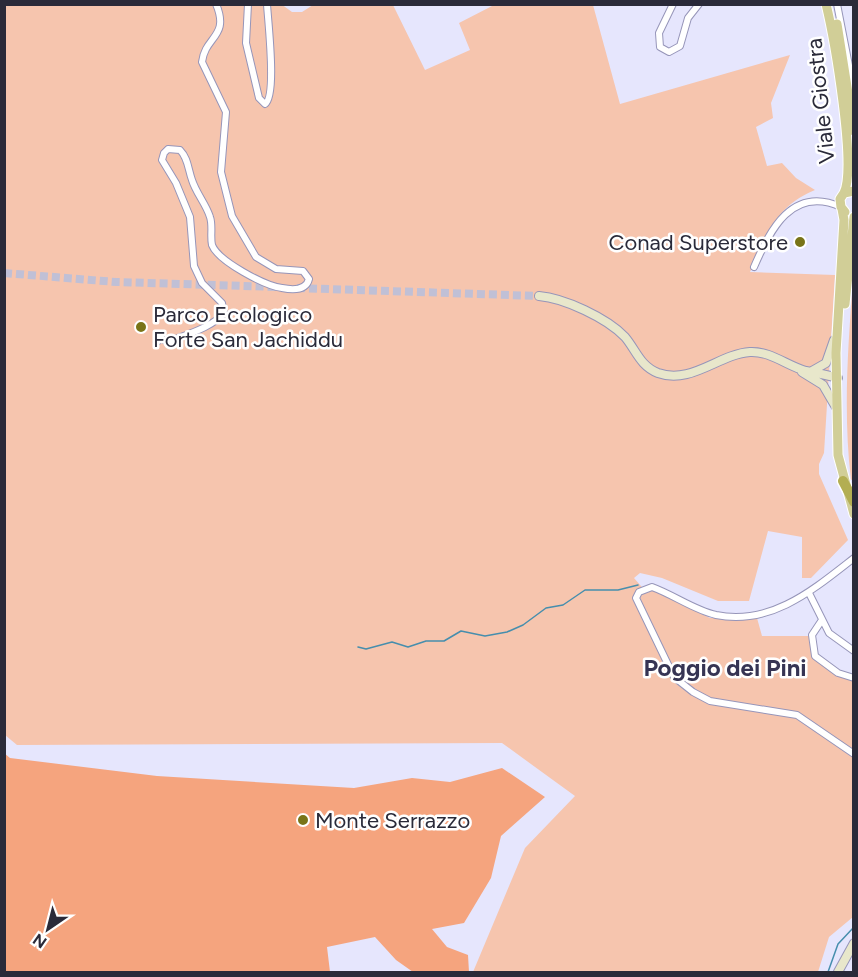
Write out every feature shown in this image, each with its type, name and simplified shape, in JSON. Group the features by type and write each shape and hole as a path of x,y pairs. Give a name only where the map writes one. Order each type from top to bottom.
{"highway":[{"path":"843,481 854,502"}],"main road":[{"name":"Viale Giostra","path":"826,4 838,63 846,142 848,174 846,193 841,208"},
{"name":"Viale Giostra","path":"832,4 841,40 854,131"},
{"path":"838,378 836,353 841,208 854,215 838,378 838,455 843,481 854,514"},
{"path":"539,296 566,301 613,328 626,339 644,363 664,374 687,374 750,352 769,355 816,380 827,389 837,409"},
{"path":"812,371 826,363 838,322"},
{"path":"789,364 838,378"},
{"path":"816,380 825,381 838,378"},
{"path":"838,972 854,943"}],"street":[{"path":"157,342 161,338 168,342 176,339 218,320 224,314 222,303 202,283 194,266 190,217 176,183 162,160 168,149 180,150 186,159 195,189 210,218 213,246 219,254 245,273 275,287 300,289 306,286 309,279 303,271 276,269 256,257 232,216 221,172 226,112 202,62 203,54 220,30 222,20 216,4"},
{"path":"248,4 246,43 259,98 265,104 270,96 272,63 267,4"},
{"path":"674,4 661,26 658,40 662,49 669,52 680,46 688,18 699,4"},
{"path":"837,4 846,39 854,91"},
{"path":"846,39 854,40"},
{"path":"754,267 778,220 805,203 825,201 846,193"},
{"path":"825,201 841,208"},
{"path":"854,558 809,593 763,615 716,615 652,587 639,592 636,598 674,677 693,692 710,702 797,715 854,754"},
{"path":"809,593 829,633 854,651"},
{"path":"822,620 812,635 815,656 838,673 854,678"}],"shaded area":[{"path":"281,4 292,12 302,12 313,5 393,5 425,70 470,50 459,23 494,5 593,5 620,104 790,55 771,103 773,118 756,127 767,166 782,163 796,178 815,190 801,197 781,214 768,234 750,272 835,275 824,453 819,464 819,474 848,540 811,578 802,578 802,537 768,531 749,601 718,601 662,578 640,573 634,578 647,593 654,590 710,618 757,618 762,636 809,636 812,651 843,678 853,680 853,917 829,937 818,972 473,972 525,848 575,796 502,743 17,745 5,735 4,5"},
{"path":"853,280 854,479 851,480 847,405"},
{"path":"4,753 10,758 157,776 354,788 412,778 450,782 502,768 545,797 501,836 491,878 464,923 432,929 447,947 468,955 469,972 413,972 396,960 375,937 327,947 330,972 5,972"}],"waterway":[{"path":"358,647 366,649 392,642 408,647 426,641 444,641 461,631 485,636 507,632 523,625 546,608 563,605 585,590 618,590 638,585"},
{"path":"828,972 838,944 854,927"}],"tunnel":[{"path":"4,273 116,282 278,287"},
{"path":"297,288 539,296"}],"place":[{"name":"Conad Superstore","path":"800,242"},
{"name":"Parco Ecologico Forte San Jachiddu","path":"141,327"},
{"name":"Monte Serrazzo","path":"303,820"}],"district":[{"name":"Poggio dei Pini","path":"725,668"}]}
